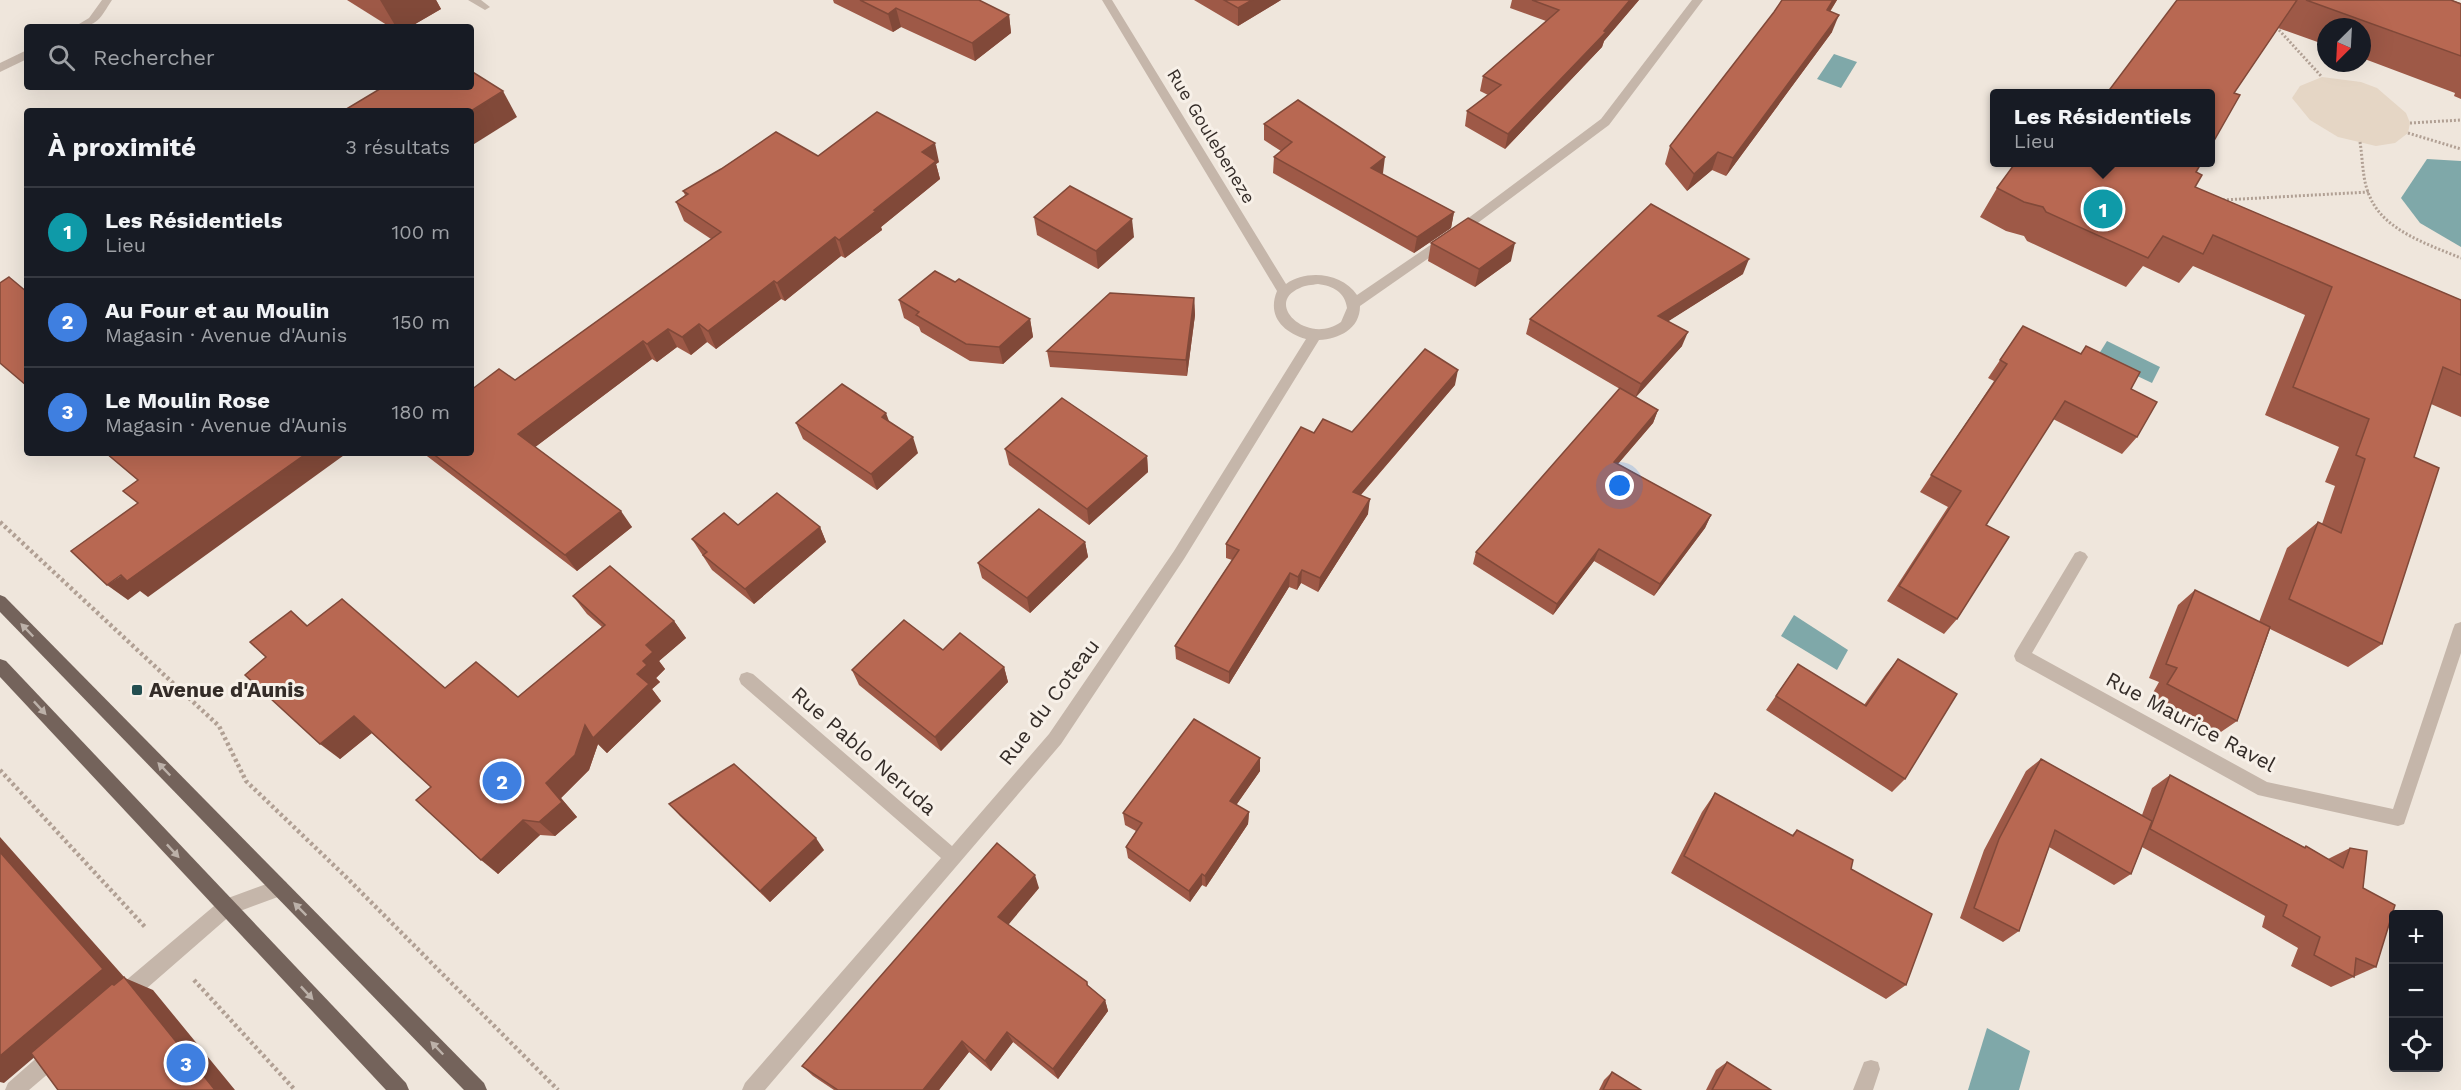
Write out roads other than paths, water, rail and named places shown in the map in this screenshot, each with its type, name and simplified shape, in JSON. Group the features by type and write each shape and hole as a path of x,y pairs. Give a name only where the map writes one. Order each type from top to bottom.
{"main road":[{"path":"0,602 477,1090"},
{"path":"0,666 399,1090"}],"street":[{"path":"86,24 93,20 107,0"},
{"path":"472,0 485,8"},
{"name":"Rue Goulebeneze","path":"1107,0 1284,291"},
{"path":"1355,303 1455,234 1605,122 1698,0"},
{"path":"0,68 24,56"},
{"path":"1318,279 1342,287 1355,303 1354,312 1345,327 1326,334 1315,335 1301,332 1282,318 1278,309 1279,299 1284,291 1293,284 1305,280 1318,279"},
{"name":"Rue du Coteau","path":"752,1090 1055,739 1179,555 1315,335"},
{"name":"Rue Maurice Ravel","path":"2080,557 2022,656 2264,789 2398,818 2461,629"},
{"name":"Rue Pablo Neruda","path":"747,679 952,857"},
{"path":"110,1007 226,907 280,888"},
{"path":"15,1090 67,1045"},
{"path":"1863,1090 1871,1069"}],"water":[{"path":"1834,54 1857,62 1841,88 1817,79"},
{"path":"2427,159 2461,161 2461,247 2420,223 2401,198"},
{"path":"2107,341 2160,367 2152,383 2097,357"},
{"path":"1794,615 1848,650 1837,670 1781,636"},
{"path":"1987,1028 2030,1051 2019,1090 1968,1090"}],"place":[{"name":"Les Résidentiels","path":"2103,209"},
{"name":"Avenue d'Aunis","path":"137,690"},
{"name":"Au Four et au Moulin","path":"502,781"},
{"name":"Le Moulin Rose","path":"186,1063"}]}
